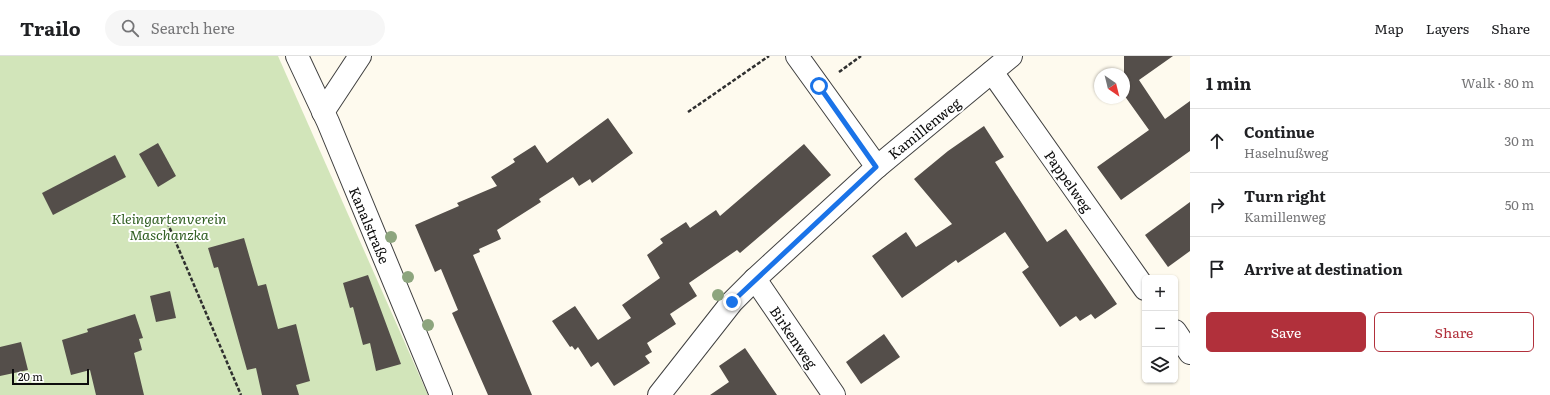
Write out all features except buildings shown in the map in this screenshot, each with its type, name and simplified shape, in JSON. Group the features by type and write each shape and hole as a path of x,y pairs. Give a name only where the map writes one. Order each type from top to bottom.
{"street":[{"name":"Kanalstraße","path":"297,56 323,112 441,395"},
{"path":"323,112 360,56"},
{"path":"797,56 876,167"},
{"name":"Kamillenweg","path":"659,395 732,302 755,279 876,167 1011,56"},
{"name":"Pappelweg","path":"992,72 1142,285"},
{"name":"Birkenweg","path":"755,279 834,395"},
{"path":"1178,336 1190,353"}],"path":[{"path":"688,112 769,56"},
{"path":"165,217 241,395"}],"green space":[{"name":"Kleingartenverein Maschanzka","path":"0,56 278,56 428,395 0,395"}],"route":[{"path":"732,302 876,167 819,86"}]}
